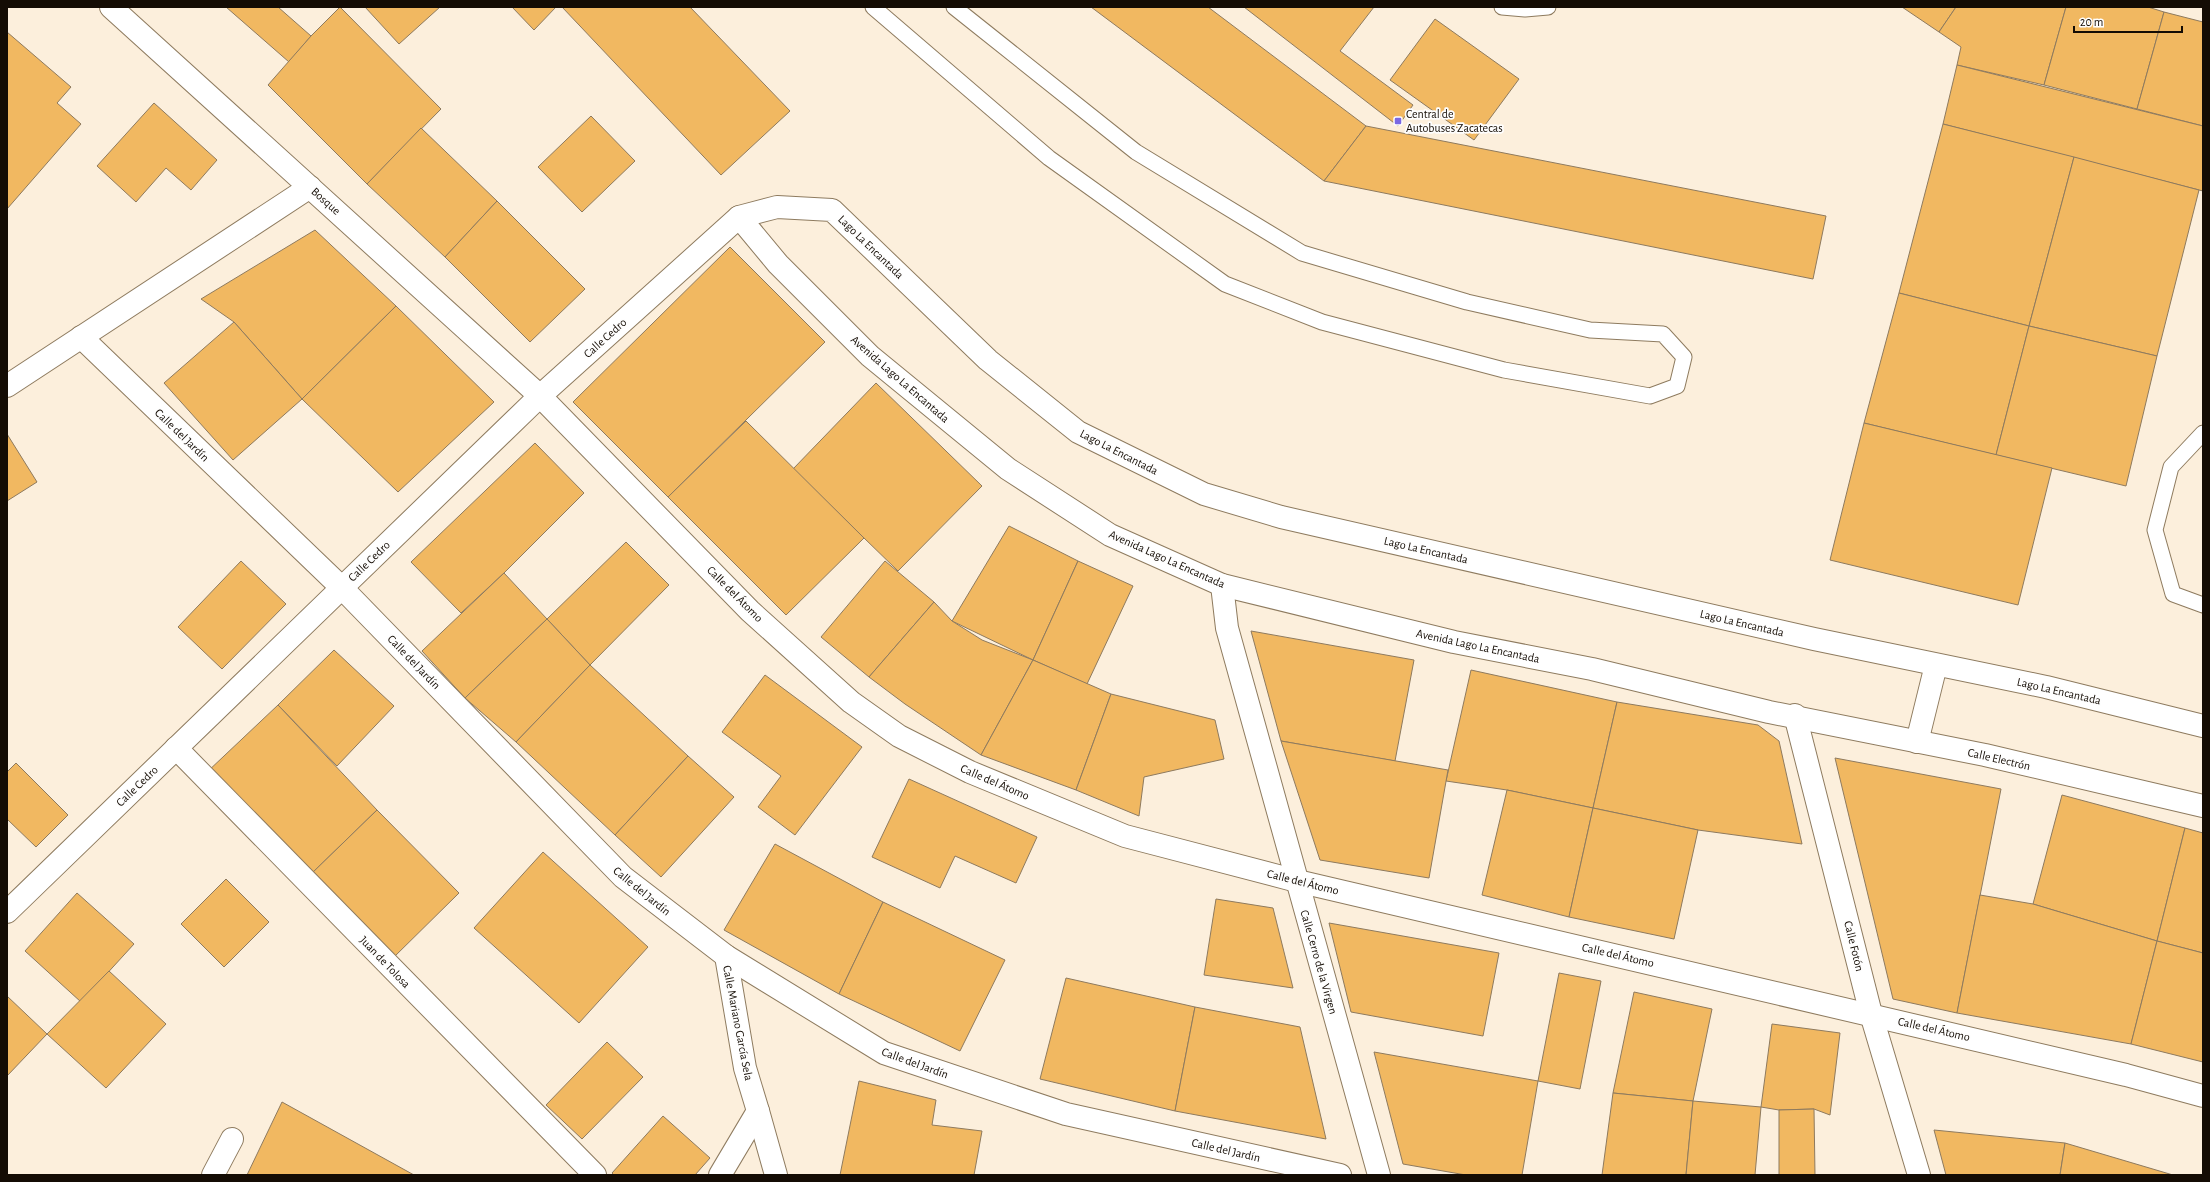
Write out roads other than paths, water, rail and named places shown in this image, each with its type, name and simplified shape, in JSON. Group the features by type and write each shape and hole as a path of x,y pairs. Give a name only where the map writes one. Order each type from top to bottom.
{"street":[{"name":"Bosque","path":"111,7 540,396"},
{"path":"7,386 310,187"},
{"name":"Lago La Encantada","path":"739,217 777,207 832,210 988,360 1078,432 1204,494 1281,517 1814,640 2046,687 2203,726"},
{"name":"Calle Cedro","path":"7,912 540,396 739,217"},
{"name":"Avenida Lago La Encantada","path":"739,217 778,264 870,356 1008,469 1110,535 1222,585 1454,642 1592,669 1770,712 1795,715"},
{"name":"Calle del Jardín","path":"81,337 342,587 623,877 726,956 884,1053 1066,1114 1340,1175"},
{"name":"Calle del Átomo","path":"540,396 750,611 851,702 900,736 970,772 1125,836 1297,881 1871,1014 2126,1075 2203,1096"},
{"name":"Calle Cerro de la Virgen","path":"1222,585 1227,628 1379,1175"},
{"path":"1917,742 1936,664"},
{"name":"Calle Electrón","path":"1795,715 1866,732 1985,755 2203,806"},
{"name":"Calle Fotón","path":"1795,715 1871,1014 1919,1175"},
{"name":"Juan de Tolosa","path":"176,748 596,1175"},
{"name":"Calle Mariano García Sela","path":"726,956 745,1068 776,1175"},
{"path":"720,1175 758,1112"},
{"path":"213,1175 232,1139"}],"lane":[{"path":"873,7 1049,158 1225,284 1322,322 1504,370 1650,396 1677,386 1684,357 1663,334 1582,328 1467,302 1302,253 1136,152 954,7"},
{"path":"1502,7 1524,9 1548,7"},
{"path":"2203,433 2171,467 2155,530 2173,594 2203,605"}],"place":[{"name":"Central de Autobuses Zacatecas","path":"1398,121"}]}
